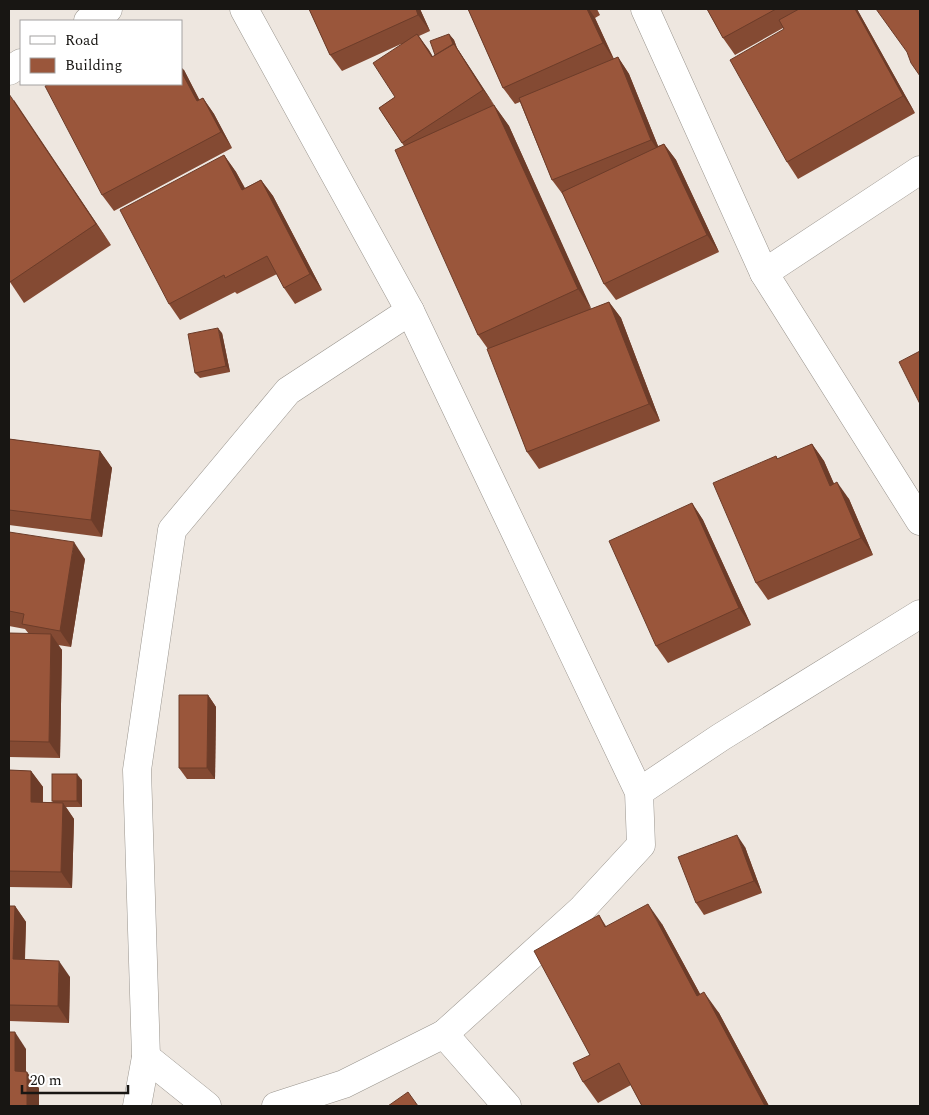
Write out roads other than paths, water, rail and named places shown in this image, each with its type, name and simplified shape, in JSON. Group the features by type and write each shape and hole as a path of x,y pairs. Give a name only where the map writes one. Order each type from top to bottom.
{"street":[{"path":"90,20 108,9"},
{"path":"244,9 410,311 639,792 641,845 581,910 444,1034 344,1084 276,1106"},
{"path":"645,9 764,272 920,521"},
{"path":"9,71 20,64"},
{"path":"764,272 920,170"},
{"path":"137,1106 146,1057 137,770 172,530 288,391 410,311"},
{"path":"639,792 721,737 920,614"},
{"path":"444,1034 507,1106"},
{"path":"146,1057 207,1106"}]}
